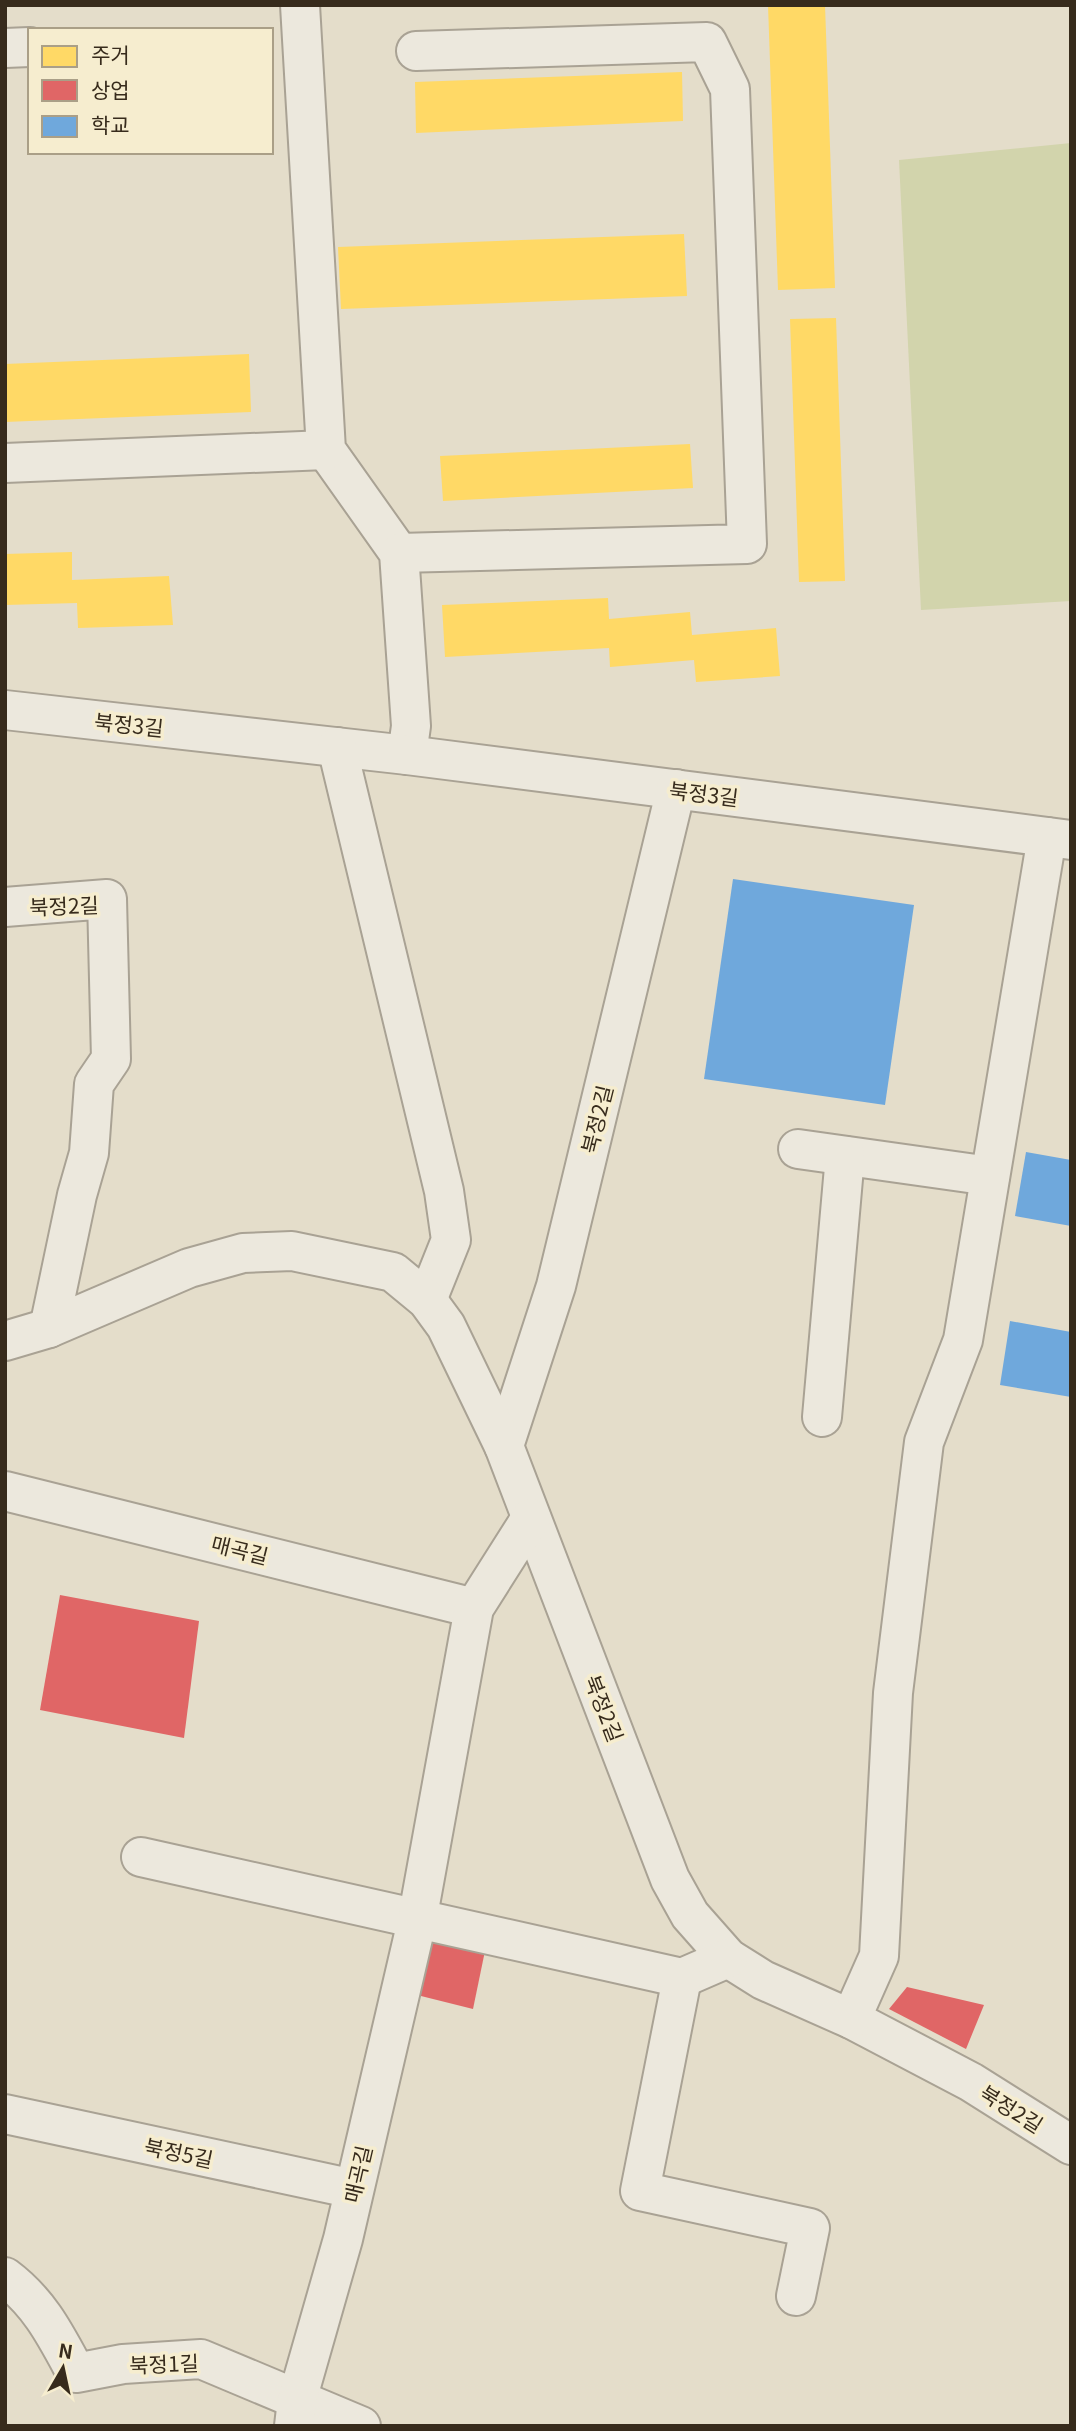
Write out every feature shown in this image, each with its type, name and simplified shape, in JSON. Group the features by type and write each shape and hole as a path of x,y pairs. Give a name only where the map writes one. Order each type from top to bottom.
{"street":[{"path":"291,27 326,450 399,554 411,726 407,755"},
{"path":"399,554 747,544 730,89 707,42 416,51"},
{"path":"5,48 28,47"},
{"path":"5,463 326,450"},
{"name":"북정3길","path":"5,710 407,755 1059,838"},
{"path":"337,747 444,1191 451,1240 427,1300"},
{"name":"북정2길","path":"504,1446 556,1286 676,789"},
{"path":"851,2019 879,1956 893,1693 924,1442 963,1340 990,1176 1059,838"},
{"name":"북정2길","path":"5,907 107,900 111,1059 94,1084 89,1153 77,1195 49,1328"},
{"path":"798,1149 990,1176"},
{"path":"822,1416 845,1156"},
{"name":"북정2길","path":"5,1341 49,1328 190,1268 243,1253 292,1251 393,1272 427,1300 446,1326 504,1446 670,1879 690,1915 728,1958 763,1980 851,2019 971,2082 1071,2145"},
{"name":"매곡길","path":"5,1491 474,1608"},
{"name":"매곡길","path":"296,2413 343,2239 417,1921 474,1608 531,1518"},
{"path":"141,1857 417,1921 682,1978 728,1958"},
{"path":"682,1978 640,2191 810,2228 796,2296"},
{"name":"북정5길","path":"5,2114 354,2189"},
{"name":"북정1길","path":"5,2277 45,2315 76,2373 123,2364 201,2359 296,2413 361,2426"}],"green space":[{"path":"1071,143 1071,601 921,610 899,160"}],"building: 주거":[{"path":"768,5 825,5 835,288 778,290"},
{"path":"682,72 683,121 416,133 415,82"},
{"path":"684,234 687,296 341,309 338,247"},
{"path":"836,318 845,581 799,582 790,319"},
{"path":"249,354 251,412 5,422 5,364"},
{"path":"690,444 693,488 443,501 440,456"},
{"path":"72,552 72,580 169,576 173,625 78,628 77,603 5,605 5,554"},
{"path":"608,598 609,619 690,612 692,635 776,628 780,676 696,682 694,660 610,667 609,648 445,657 442,605"}],"building: 상업":[{"path":"60,1595 199,1621 184,1738 40,1710"},
{"path":"424,1931 486,1946 473,2009 409,1993"},
{"path":"907,1987 984,2005 966,2049 889,2009"}],"building: 학교":[{"path":"733,879 914,905 885,1105 704,1079"},
{"path":"1026,1152 1071,1160 1071,1226 1015,1216"},
{"path":"1010,1321 1071,1332 1071,1397 1000,1385"}]}
